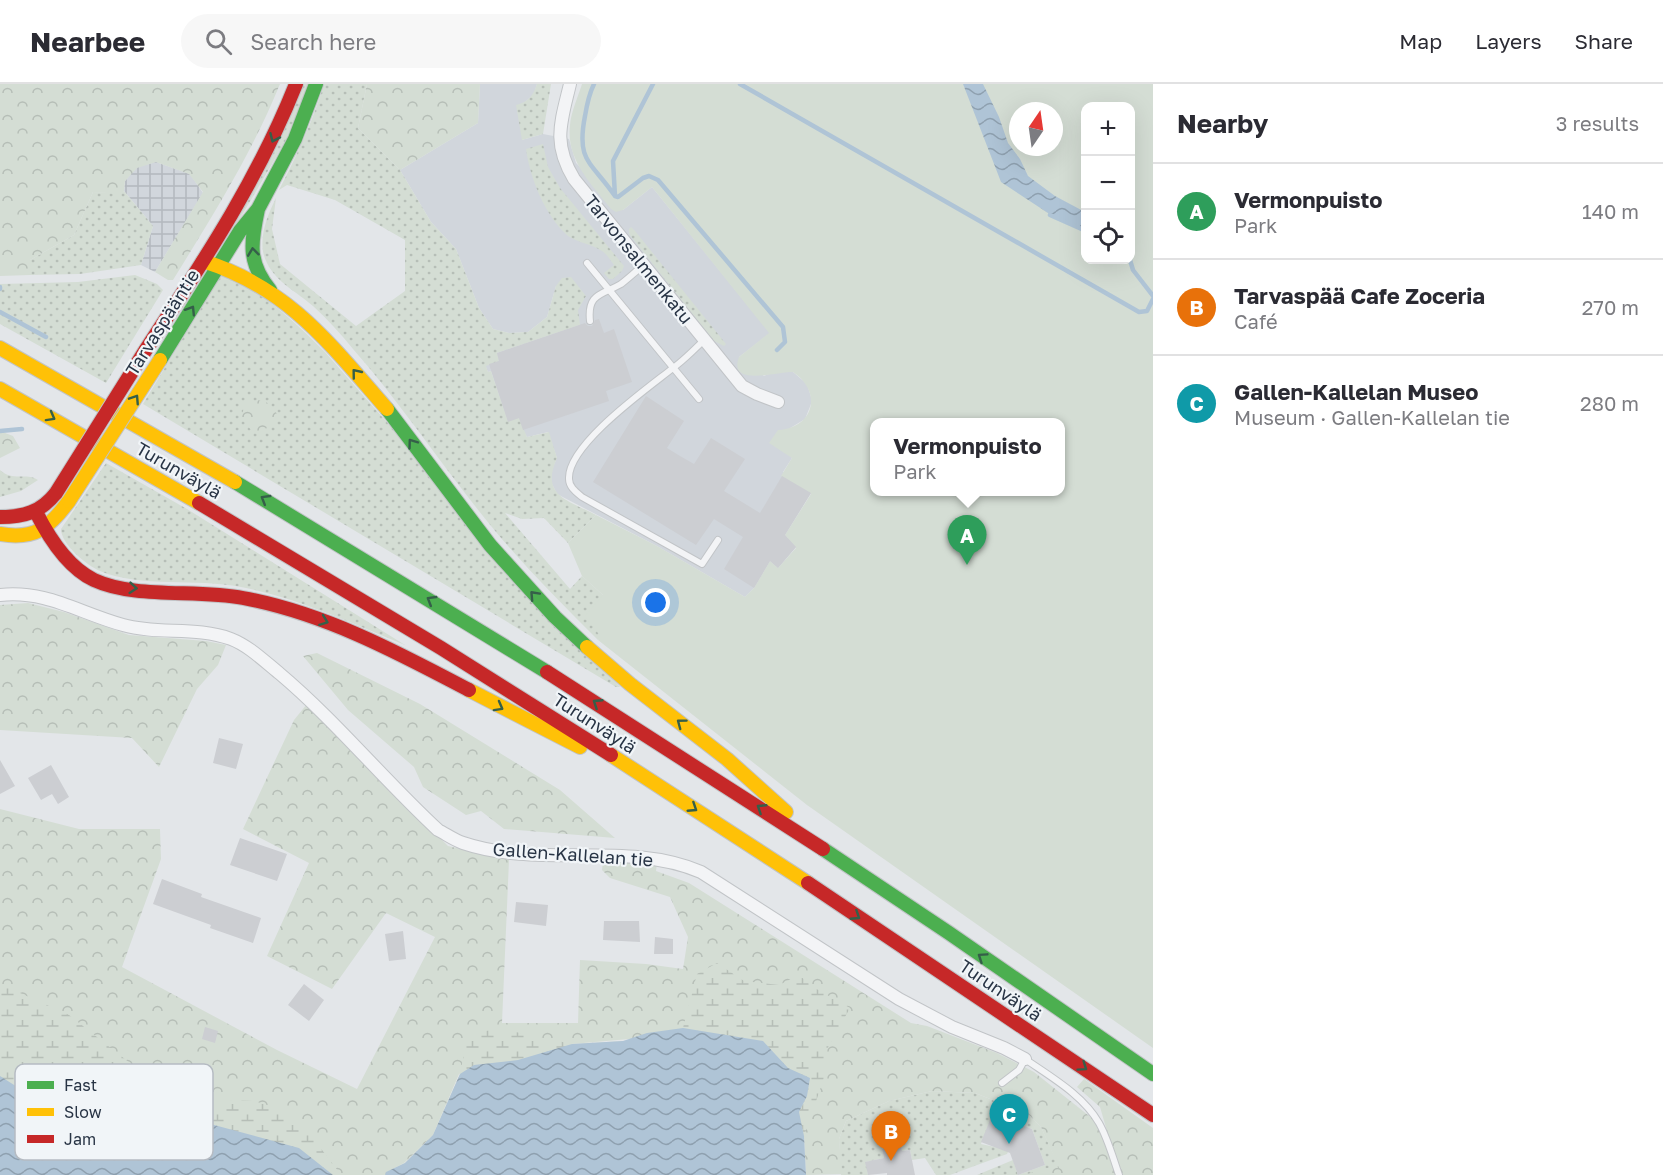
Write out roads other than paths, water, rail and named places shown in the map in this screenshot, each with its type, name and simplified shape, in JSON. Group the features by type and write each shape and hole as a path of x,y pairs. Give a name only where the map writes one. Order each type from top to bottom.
{"main road":[{"name":"Tarvaspääntie","path":"36,512 48,504 56,493 243,197 267,155 296,84"},
{"name":"Tarvaspääntie","path":"45,530 57,519 69,501 240,231 258,209 296,140 316,84"},
{"path":"258,209 252,240 253,254 256,270 270,291"},
{"path":"203,261 219,266 270,291 325,338 394,418 490,545 555,617 630,684 727,759 828,851"},
{"name":"Turunväylä","path":"0,348 221,472 523,655 828,851 1153,1074"},
{"name":"Turunväylä","path":"0,389 231,522 512,691 1035,1034 1153,1115"},
{"path":"0,517 19,518 36,512 45,530 78,570 95,580 131,588 210,593 262,602 344,629 446,678 536,727 644,776"},
{"path":"0,534 18,537 45,530"}],"street":[{"name":"Tarvonsalmenkatu","path":"570,84 561,123 561,155 574,179 742,386 778,402"},
{"name":"Gallen-Kallelan tie","path":"0,595 28,594 50,598 137,629 200,631 233,640 259,656 303,693 438,830 461,842 508,853 653,858 684,865 701,872 929,1016 1025,1059"}],"lane":[{"path":"587,263 699,399"},
{"path":"590,321 594,298 601,292 620,284 644,265"},
{"path":"704,340 673,368 621,407 581,450 570,470 569,480 573,490 582,497 702,564 718,540"},
{"path":"1002,1083 1019,1070 1025,1059"},
{"name":"Gallen-Kallelan tie","path":"1025,1059 1086,1105 1098,1121 1119,1175"}],"water":[{"path":"963,84 983,84 1009,144 1009,156 1018,156 1028,176 1055,196 1081,210 1081,229 1051,215 1001,182"},
{"path":"683,1028 763,1041 788,1068 810,1078 807,1096 799,1112 804,1136 806,1175 385,1175 386,1172 405,1163 433,1135 460,1074 474,1065 518,1060 572,1044 623,1041 647,1033"},
{"path":"0,1076 15,1086 15,1160 213,1160 213,1125 299,1148 333,1175 0,1175"}],"waterway":[{"path":"594,84 589,95 583,131 584,152 588,160 618,197 643,178 649,176 658,180 783,327 785,342 777,350"},
{"path":"615,196 613,161 653,84"},
{"path":"740,84 1139,312 1147,311 1153,299"},
{"path":"1050,215 1081,229"},
{"path":"1131,264 1133,270 1153,296"},
{"path":"0,312 46,337"},
{"path":"0,431 22,429"}],"place":[{"name":"Vermonpuisto","path":"967,565"},
{"name":"Gallen-Kallelan Museo","path":"1009,1144"},
{"name":"Tarvaspää Cafe Zoceria","path":"891,1161"}]}
